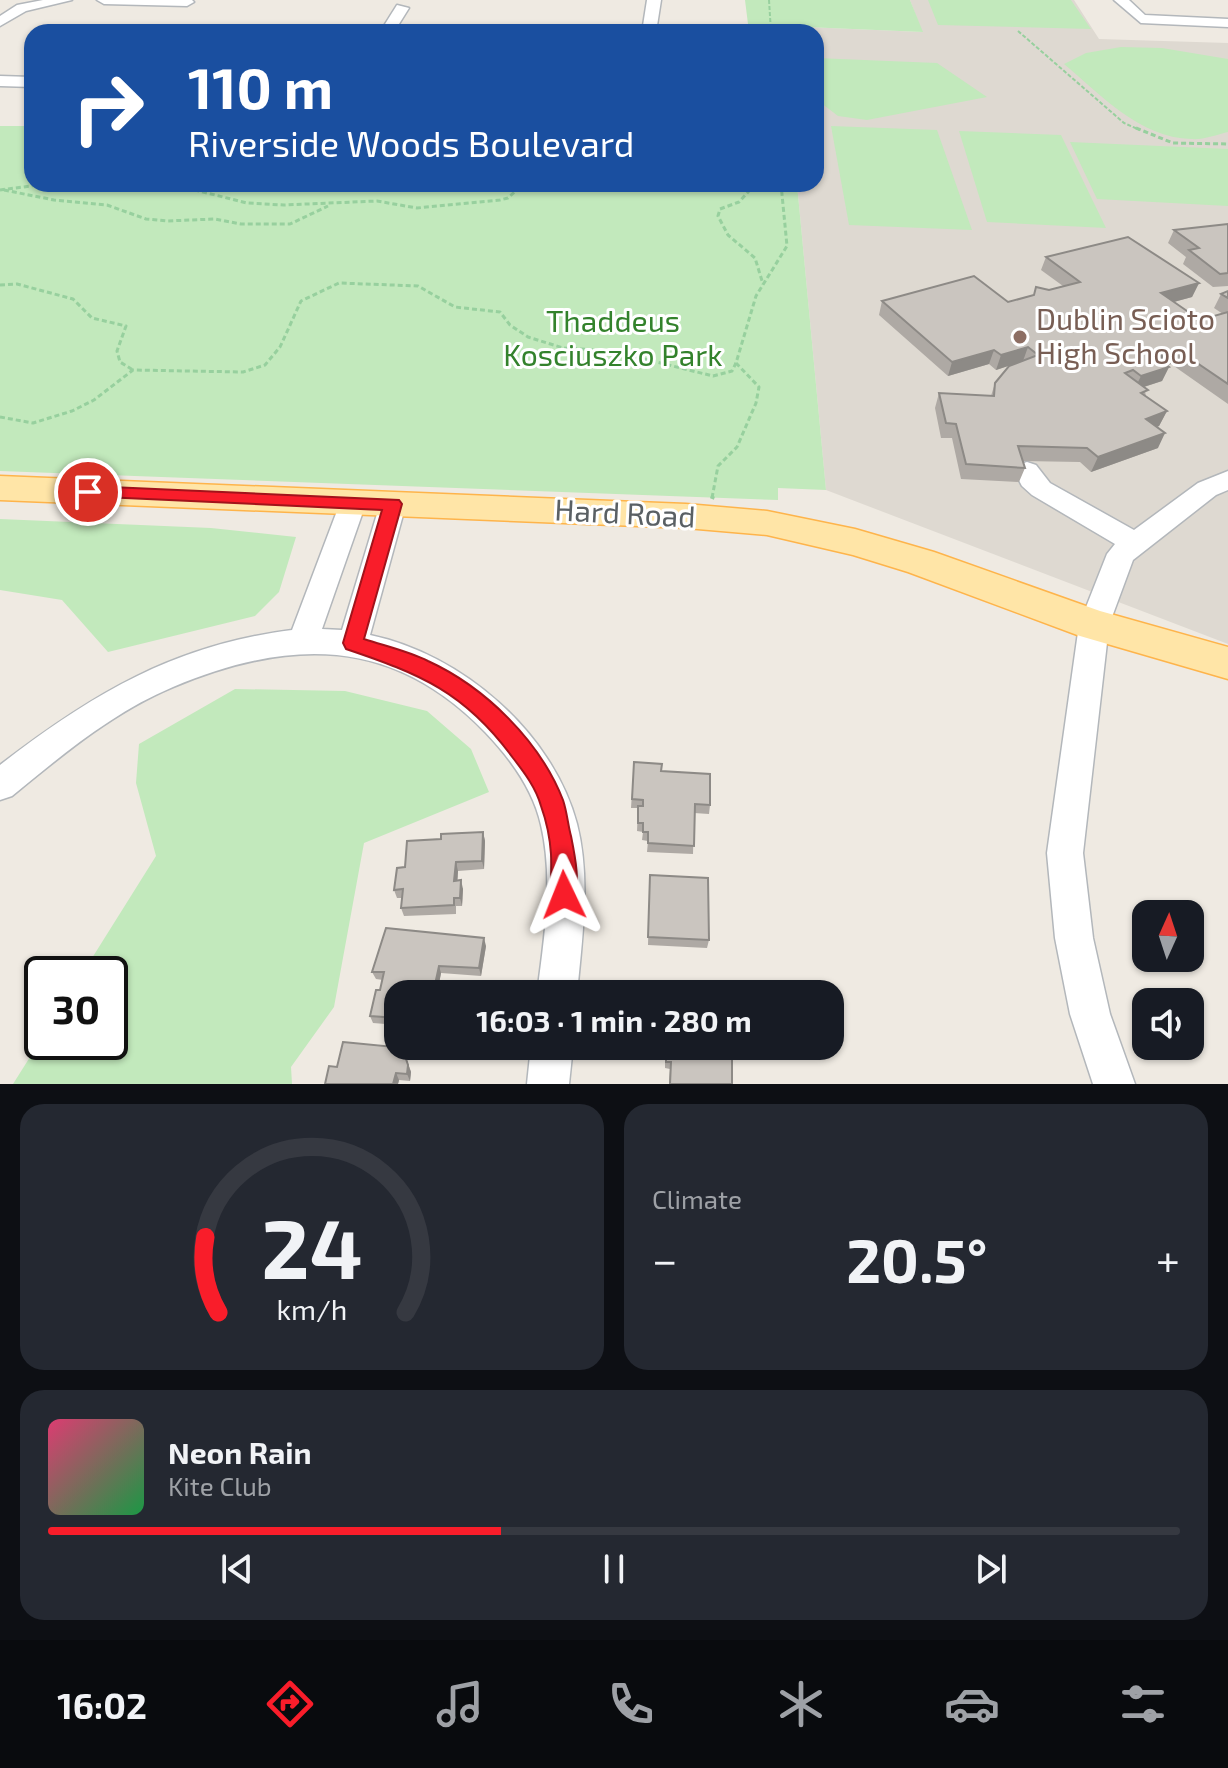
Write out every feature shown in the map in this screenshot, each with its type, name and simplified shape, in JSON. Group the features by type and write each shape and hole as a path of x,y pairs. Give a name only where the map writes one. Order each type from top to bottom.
{"main road":[{"name":"Hard Road","path":"0,488 686,516 803,530 921,562 1094,625 1228,663"}],"street":[{"path":"0,4 22,8 65,0"},
{"path":"104,0 187,2"},
{"path":"650,24 654,0"},
{"path":"1121,0 1141,19 1228,23"},
{"path":"1161,0 1181,21"},
{"path":"0,22 22,8"},
{"path":"392,24 402,8"},
{"path":"0,81 24,82"},
{"path":"1027,471 1041,489 1135,543"},
{"path":"1114,1084 1090,1014 1074,938 1065,853 1094,625 1121,554 1207,489 1228,480"},
{"path":"303,641 353,503"},
{"path":"353,643 393,504"},
{"path":"0,785 95,714 159,679 231,655 303,641 353,643 421,666 471,698 500,723 533,768 552,802 563,851 565,916 558,980"},
{"path":"548,1084 551,1060"}],"path":[{"path":"769,0 770,24"},
{"path":"1018,31 1124,123 1173,143 1228,144"},
{"path":"2,190 24,187"},
{"path":"2,190 54,200 107,205 146,219 167,221 201,219 241,224 290,224 330,205"},
{"path":"203,192 247,203 330,205 377,201 417,208 488,202 508,198 514,192"},
{"path":"749,192 746,198 720,209 718,216 728,235 755,258 763,284"},
{"path":"0,285 17,284 73,299 92,318 126,326 117,351 120,362 133,370 243,372 265,365 280,347 301,301 339,283 418,286 455,307 500,312 510,325 528,337 563,348 637,356 713,376 732,371 756,296 787,246 782,192"},
{"path":"712,499 718,466 737,447 756,403 759,387 736,363"},
{"path":"0,417 33,423 72,411 94,400 133,370"}],"shaded area":[{"name":"Dublin Scioto High School","path":"910,0 1074,0 1099,39 1228,43 1228,644 826,490 798,192 824,192 824,28 922,32"}],"green space":[{"path":"745,0 910,0 923,32 824,28 824,24 748,24"},
{"path":"928,0 1071,0 1091,29 938,25"},
{"path":"1121,47 1162,48 1228,59 1228,132 1196,139 1172,137 1155,131 1107,101 1064,64 1086,53"},
{"path":"824,58 937,63 987,97 867,120 838,116 824,105"},
{"name":"Thaddeus Kosciuszko Park","path":"0,126 24,126 24,192 798,192 826,490 778,488 778,500 0,471"},
{"path":"831,126 937,130 972,230 849,225"},
{"path":"959,131 1061,135 1106,228 987,222"},
{"path":"1070,142 1228,149 1228,206 1097,199"},
{"path":"0,519 211,528 296,537 279,592 255,616 108,652 62,600 0,590"},
{"path":"235,689 345,691 427,711 471,749 489,792 364,843 334,1007 291,1067 292,1084 13,1084 28,1060 128,1060 128,956 93,956 156,856 136,783 139,744"}],"building":[{"path":"1228,224 1228,273 1220,274 1189,250 1199,248 1174,230"},
{"name":"Dublin Scioto High School","path":"1128,237 1199,283 1161,293 1200,320 1228,312 1228,384 1178,350 1155,357 1169,367 1141,376 1133,370 1125,373 1148,390 1141,393 1167,411 1146,419 1165,433 1098,457 1087,448 1018,446 1025,468 966,464 956,424 946,423 939,393 994,396 995,383 1009,366 1038,355 1028,347 1001,355 994,350 952,362 882,301 974,276 1008,302 1034,295 1036,287 1049,290 1080,282 1046,257"},
{"path":"634,762 662,764 661,771 710,774 710,805 695,804 694,846 648,843 648,832 643,832 643,823 638,823 638,806 643,806 643,800 632,799"},
{"path":"483,832 482,861 456,862 454,881 461,880 460,898 454,898 454,905 401,908 403,889 394,890 397,868 405,867 407,841 441,839 441,834"},
{"path":"650,875 708,878 709,940 648,937"},
{"path":"386,928 484,938 479,968 439,966 436,980 384,980 384,1017 370,1016 384,972 372,972"},
{"path":"343,1042 384,1046 384,1060 406,1060 408,1065 407,1074 396,1073 393,1084 325,1084 329,1066 337,1067"},
{"path":"732,1060 732,1084 670,1084 671,1062 666,1062"}],"place":[{"name":"Dublin Scioto High School","path":"1020,337"}],"route":[{"path":"88,492 393,504 353,643 421,666 471,698 500,723 533,768 552,802 563,851 564,895"}]}
